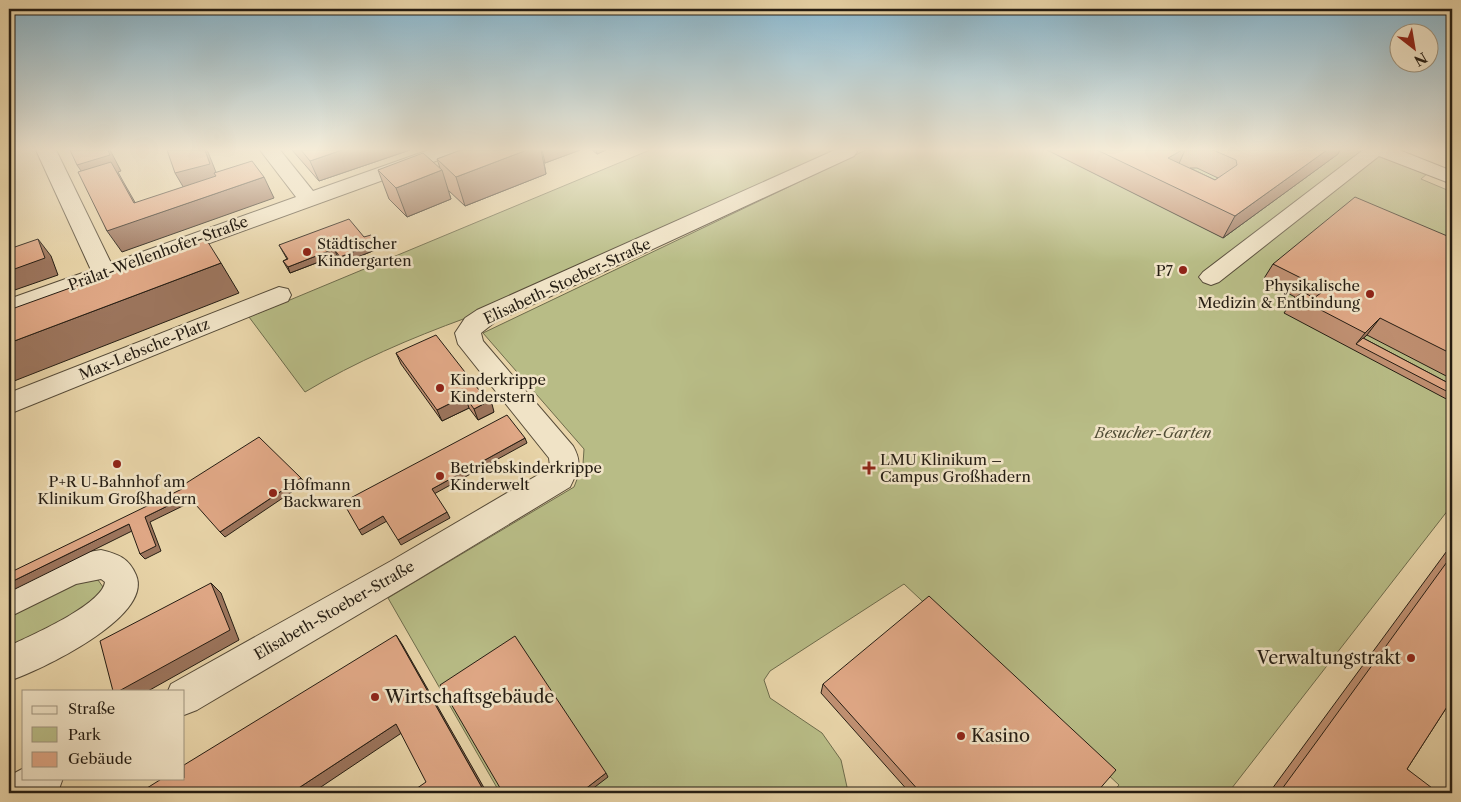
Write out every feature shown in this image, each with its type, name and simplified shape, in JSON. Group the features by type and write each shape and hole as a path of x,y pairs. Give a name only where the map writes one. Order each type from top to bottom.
{"street":[{"path":"64,187 104,272"},
{"path":"299,187 309,200"},
{"name":"Prälat-Wellenhofer-Straße","path":"9,308 104,272 344,187"},
{"name":"Elisabeth-Stoeber-Straße","path":"185,696 548,485 561,475 566,462 563,454 471,344 468,333 474,324 486,316 769,187"},
{"path":"1211,276 1330,187"},
{"name":"Max-Lebsche-Platz","path":"9,404 279,295"},
{"path":"9,602 62,575 92,564 111,566 117,570 122,579 121,587 113,602 96,618 9,664"},
{"path":"18,793 41,780"}],"green space":[{"path":"560,187 757,187 466,318 384,351 305,392 249,317"},
{"name":"Besucher-Garten","path":"788,187 1441,187 1452,192 1452,505 1228,793 1112,793 1119,785 904,584 770,671 764,680 770,698 822,733 841,760 847,787 841,793 500,793 388,598 574,487 583,464 584,449 483,333"},
{"path":"94,579 98,580 103,587 102,595 84,613 9,652 9,614 68,584"}],"building":[{"path":"86,187 125,187 134,203 181,187 234,187 107,231"},
{"path":"1175,187 1275,187 1235,216"},
{"name":"Physikalische Medizin & Entbindung","path":"1355,197 1452,238 1452,354 1380,318 1365,333 1296,297 1303,292 1314,298 1325,290 1273,264"},
{"path":"349,219 364,237 371,235 378,242 340,257 334,249 288,267 283,261 288,259 279,245"},
{"path":"38,239 45,258 9,271 9,249"},
{"path":"206,239 221,263 9,343 9,310"},
{"path":"436,335 479,390 481,388 491,400 474,409 465,396 437,410 396,353"},
{"path":"1363,338 1452,385 1452,394 1356,344"},
{"path":"507,415 525,438 432,489 447,512 398,540 383,516 359,530 343,502"},
{"path":"259,437 301,478 220,532 188,496 145,517 156,546 140,554 129,524 9,583 9,573 182,489 180,487"},
{"name":"Verwaltungstrakt","path":"1452,555 1452,699 1407,769 1436,791 1434,793 1279,793 1320,737"},
{"path":"211,583 230,630 121,690 113,690 100,641"},
{"name":"Kasino","path":"929,596 1116,770 1098,793 921,793 823,684"},
{"name":"Wirtschaftsgebäude","path":"396,635 485,793 410,793 426,782 396,724 291,793 139,793 160,780 185,780 185,764"},
{"path":"515,636 606,773 580,793 503,793 440,685"}],"place":[{"name":"Städtischer Kindergarten","path":"307,252"},
{"name":"P7","path":"1183,270"},
{"name":"Physikalische Medizin & Entbindung","path":"1370,294"},
{"name":"Kinderkrippe Kinderstern","path":"440,388"},
{"name":"P+R U-Bahnhof am Klinikum Großhadern","path":"117,464"},
{"name":"LMU Klinikum – Campus Großhadern","path":"869,468"},
{"name":"Betriebskinderkrippe Kinderwelt","path":"440,476"},
{"name":"Hofmann Backwaren","path":"273,493"},
{"name":"Verwaltungstrakt","path":"1411,658"},
{"name":"Wirtschaftsgebäude","path":"375,697"},
{"name":"Kasino","path":"961,736"}]}
